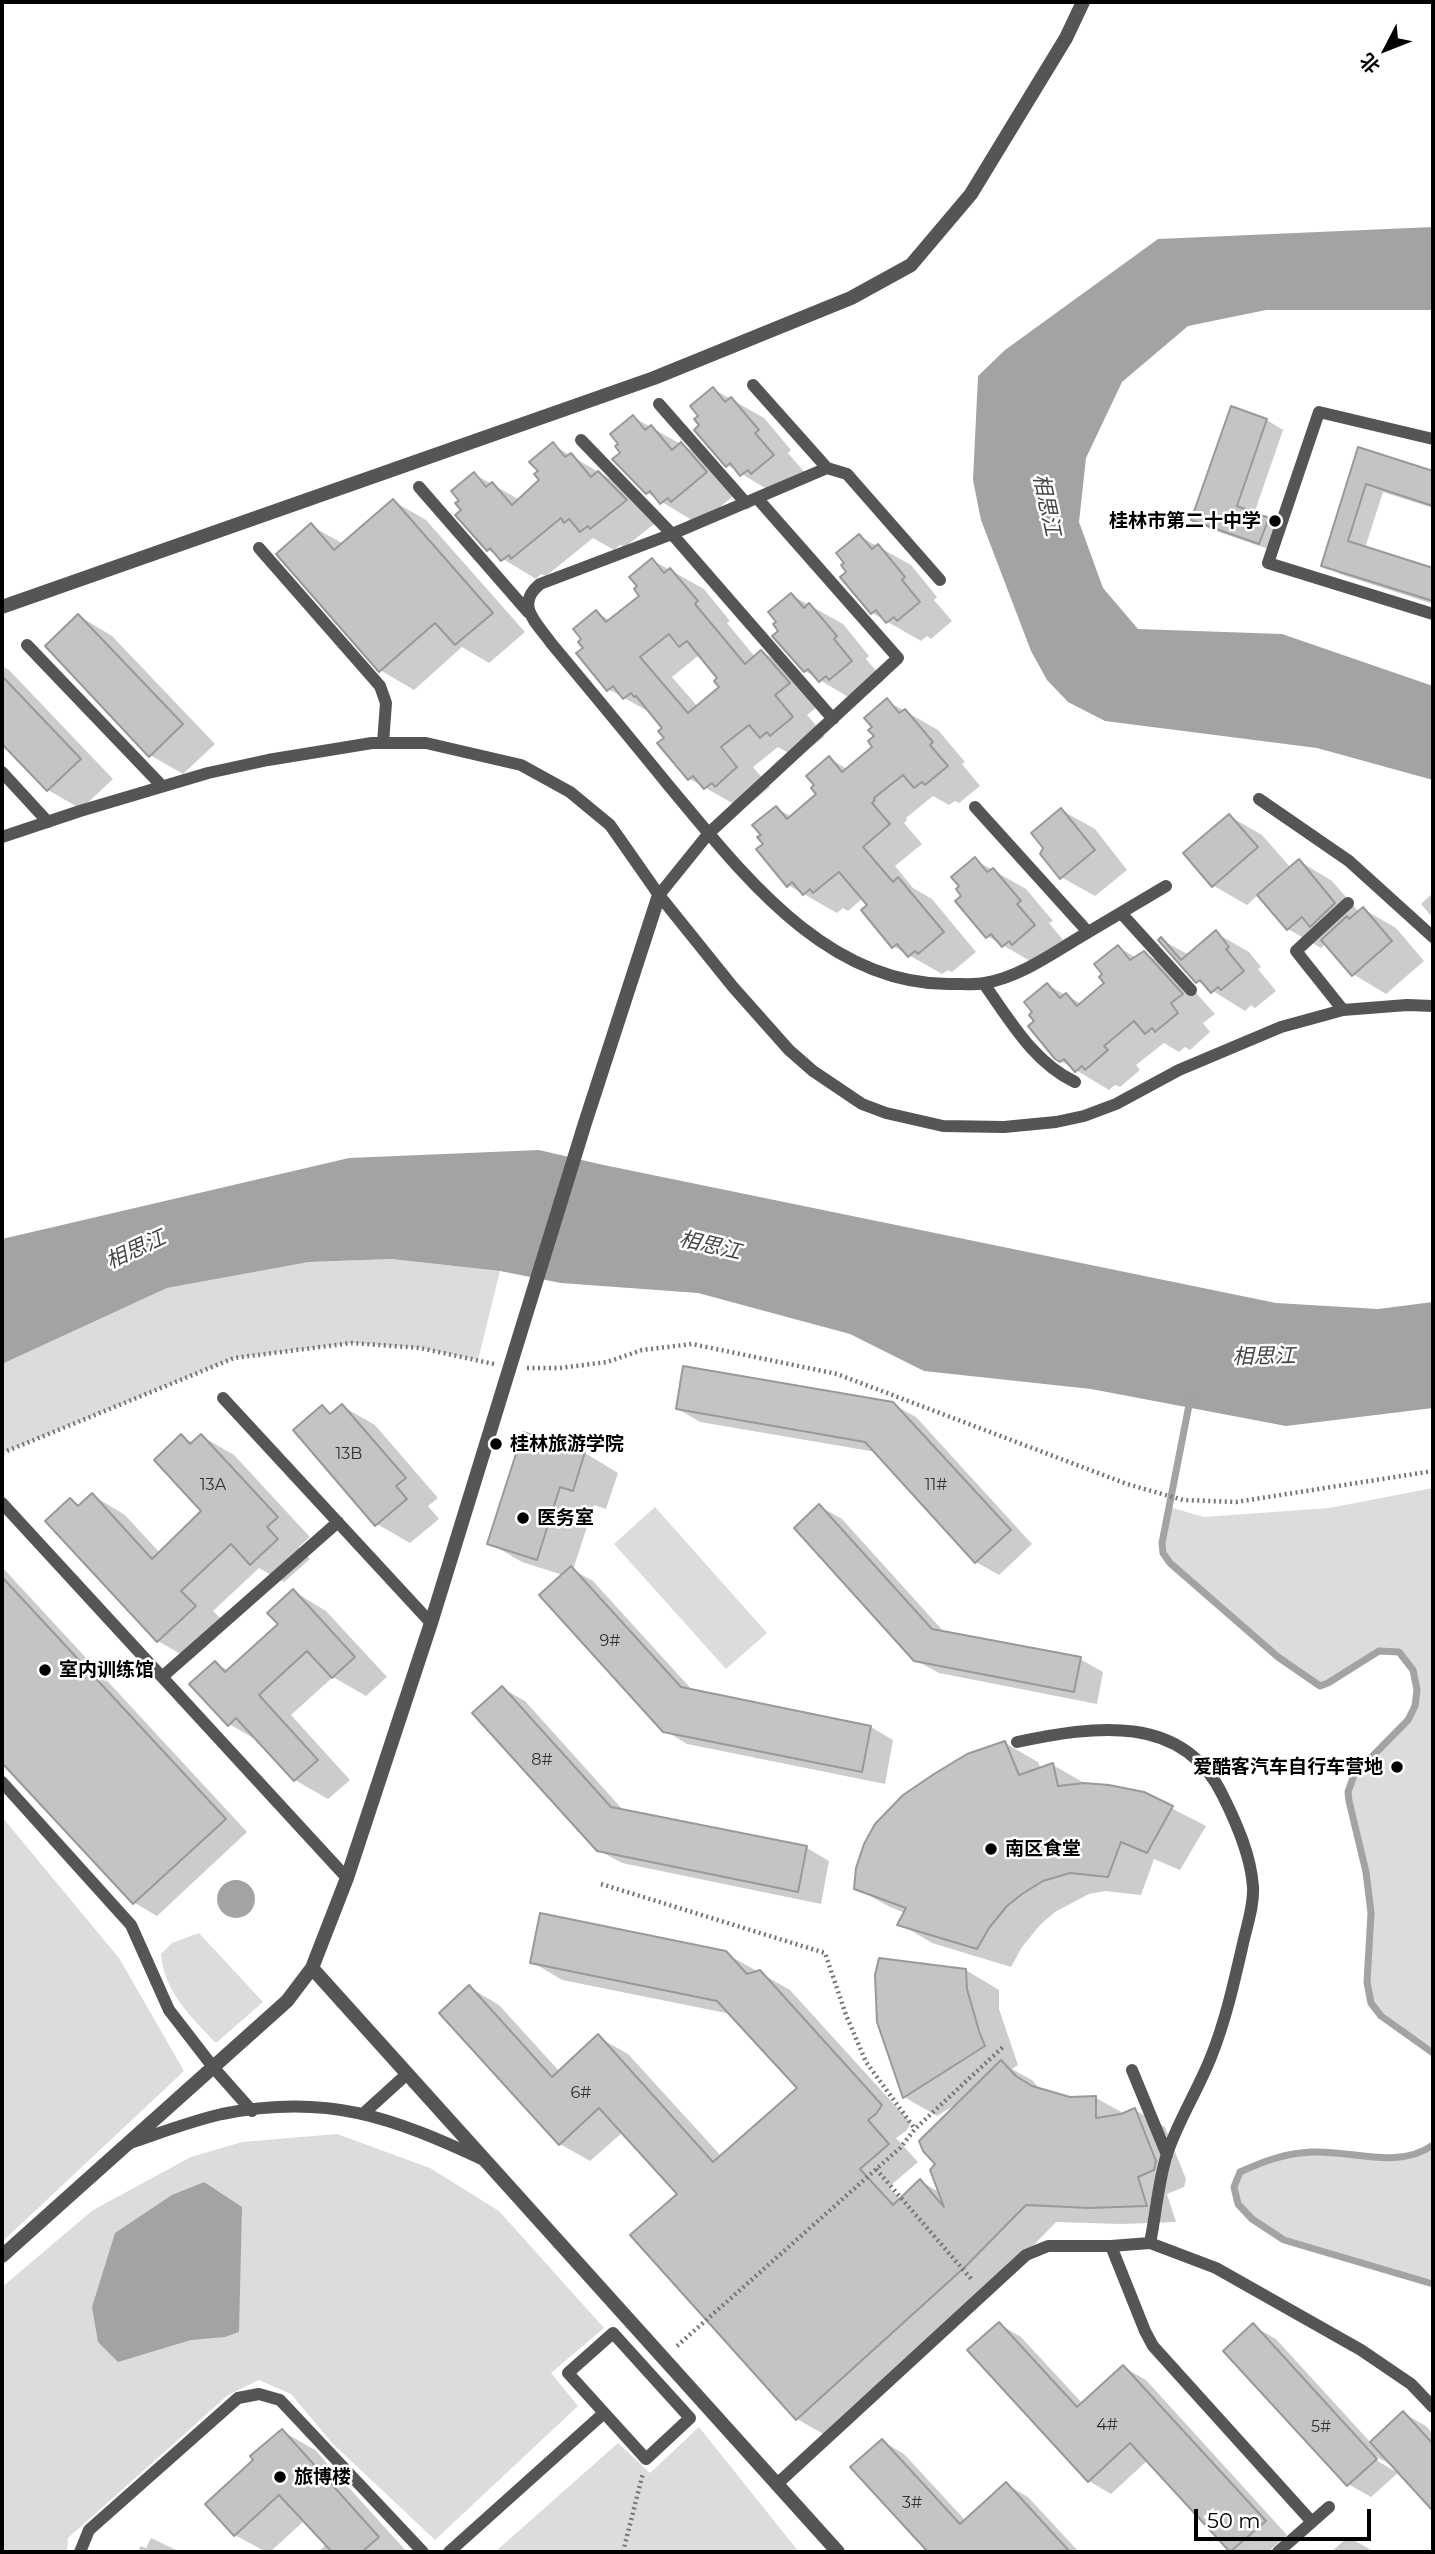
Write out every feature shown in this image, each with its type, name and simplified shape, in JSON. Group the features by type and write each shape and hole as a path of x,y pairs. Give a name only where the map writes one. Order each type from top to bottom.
{"street":[{"path":"2,607 654,378 881,284 911,265 971,194 1066,38 1083,2"},
{"path":"2,2256 287,2001 312,1968 347,1878 432,1623 585,1123 659,895"},
{"path":"312,1968 838,2552"}],"lane":[{"path":"754,385 827,468 847,474 940,580"},
{"path":"659,404 898,658 709,833 659,895"},
{"path":"1433,439 1319,412 1268,563 1433,614"},
{"path":"581,440 672,534 832,719"},
{"path":"528,612 528,601 541,584 672,534 827,468"},
{"path":"419,487 528,612 551,643 763,895 786,916 844,956 907,981 940,985 984,984 1026,970 1166,886"},
{"path":"259,548 380,686 386,703 383,743"},
{"path":"27,645 162,786"},
{"path":"2,838 162,786 268,760 383,743 426,743 521,765 560,787 610,825 659,895 733,987 789,1050 813,1071 862,1104 886,1113 943,1126 1004,1128 1084,1116 1116,1104 1179,1070 1281,1027 1343,1010 1407,1005 1433,1006"},
{"path":"2,772 48,822"},
{"path":"1259,799 1349,861 1433,937"},
{"path":"975,807 1088,932"},
{"path":"1343,1010 1296,951 1348,903"},
{"path":"1121,913 1191,990"},
{"path":"984,984 1037,1054 1075,1082"},
{"path":"223,1398 432,1623"},
{"path":"2,1503 347,1878"},
{"path":"162,1677 338,1522"},
{"path":"1017,1742 1087,1731 1149,1733 1175,1742 1196,1758 1211,1775 1239,1831 1253,1884 1251,1908 1212,2054 1167,2155 1150,2243"},
{"path":"2,1782 131,1925 169,2010 213,2067 252,2111"},
{"path":"1132,2070 1167,2155"},
{"path":"364,2113 407,2074"},
{"path":"127,2144 222,2114 290,2106 329,2107 364,2113 404,2126 487,2162"},
{"path":"777,2484 1020,2260 1043,2246 1150,2243 1216,2268 1361,2350 1411,2384 1433,2407"},
{"path":"1111,2246 1153,2346 1312,2522"},
{"path":"613,2333 690,2418 646,2459 604,2413 568,2373 613,2333"},
{"path":"649,2372 663,2358"},
{"path":"80,2552 89,2530 238,2398 259,2394 280,2400 424,2552"},
{"path":"449,2552 604,2413"},
{"path":"1278,2552 1329,2507"}],"path":[{"path":"2,1453 234,1358 352,1343 419,1348 478,1360"},
{"path":"511,1368 560,1368 607,1362 642,1350 692,1344 837,1374 1127,1484 1183,1500 1236,1502 1433,1471"},
{"path":"601,1884 825,1953 846,2015 866,2062 915,2129"},
{"path":"663,2358 900,2148 915,2129 1004,2046"},
{"path":"876,2169 985,2295"},
{"path":"623,2552 646,2459"}],"shaded area":[{"path":"391,1259 500,1271 478,1360 420,1348 352,1343 234,1358 2,1453 2,1364 167,1288 309,1262"},
{"name":"爱酷客汽车自行车营地","path":"1433,1488 1433,2053 1381,2016 1371,2003 1367,1982 1371,1913 1366,1872 1348,1792 1354,1775 1408,1720 1415,1706 1417,1690 1413,1670 1399,1652 1379,1651 1324,1685 1311,1682 1256,1640 1187,1581 1164,1555 1162,1544 1169,1507 1204,1517 1329,1508"},
{"path":"655,1507 767,1633 726,1669 614,1544"},
{"path":"2,1817 119,1958 184,2071 2,2242"},
{"path":"199,1933 263,2002 216,2043 180,2003 163,1968 161,1954 172,1943"},
{"path":"337,2134 430,2168 499,2211 604,2328 551,2373 578,2406 435,2540 332,2443 291,2394 259,2380 228,2395 68,2538 67,2552 2,2552 2,2287 93,2210 191,2157 242,2142"},
{"path":"1433,2145 1433,2284 1284,2240 1252,2219 1238,2204 1234,2187 1240,2172 1275,2158 1327,2152 1390,2158 1419,2152"},
{"path":"699,2427 799,2552 495,2552 618,2443 650,2473"}],"water":[{"name":"相思江","path":"1433,227 1433,310 1266,310 1188,326 1122,382 1086,458 1079,522 1103,588 1138,629 1282,634 1433,686 1433,780 1317,748 1105,721 1068,702 1047,680 1031,651 981,520 973,480 978,376 1005,350 1158,239"},
{"name":"相思江","path":"539,1150 1276,1303 1378,1309 1433,1302 1433,1408 1286,1426 1091,1389 924,1371 850,1334 698,1293 561,1283 500,1271 391,1259 309,1262 167,1288 2,1364 2,1239 349,1158"},
{"path":"236,1880 249,1886 255,1899 249,1912 236,1918 223,1912 217,1899 223,1886"},
{"path":"204,2182 242,2207 239,2332 225,2337 191,2340 118,2362 98,2342 92,2307 115,2233 172,2195"}],"building":[{"path":"713,387 725,402 731,397 759,430 755,433 774,455 751,474 748,470 740,476 730,463 726,467 694,430 699,425 694,419 698,416 690,406"},
{"path":"1231,406 1267,419 1237,506 1269,518 1259,544 1191,520"},
{"path":"633,415 645,430 651,425 672,450 681,442 707,472 671,502 668,498 660,504 650,491 646,494 612,459 620,453 615,446 618,444 610,434"},
{"path":"553,442 565,457 571,453 591,477 598,471 627,500 590,529 588,526 580,532 569,519 564,523 561,518 511,559 509,555 501,561 490,548 487,551 455,515 461,510 455,503 459,501 451,491 474,472 486,487 492,482 512,505 539,480 534,474 538,471 529,462"},
{"path":"1358,447 1433,471 1433,506 1366,484 1348,541 1433,568 1433,601 1321,566"},
{"path":"393,499 493,613 455,645 435,623 379,672 276,554 311,523 334,550"},
{"path":"859,534 872,549 878,544 905,577 902,580 920,602 897,621 894,617 886,623 876,610 871,614 840,577 846,572 841,565 844,563 836,553"},
{"path":"652,558 664,573 670,568 698,601 695,604 745,664 761,650 790,683 775,695 793,717 770,736 767,732 760,738 749,725 721,747 737,767 715,787 712,783 704,789 693,776 688,780 657,743 664,738 658,731 662,728 636,696 631,693 623,699 613,686 607,691 576,653 583,648 578,642 581,639 573,629 596,610 606,622 639,596 634,589 637,586 629,577","holes":["669,634 679,647 687,641 717,678 714,681 719,687 688,713 640,657"]},
{"path":"791,593 804,608 809,603 837,636 834,639 852,661 829,680 826,676 819,682 808,669 804,672 772,636 778,631 773,624 776,622 768,612"},
{"path":"78,614 183,724 149,757 45,646"},
{"path":"2,676 81,759 47,791 2,744"},
{"path":"887,698 899,713 905,709 933,742 930,745 948,766 925,785 922,782 914,788 903,775 874,798 872,803 890,824 863,847 893,882 898,877 944,932 918,954 915,951 908,957 897,944 892,948 861,910 867,905 839,872 813,893 810,889 803,895 792,882 787,887 756,849 763,844 757,837 761,835 752,825 776,806 787,819 816,794 811,788 814,785 806,776 829,756 842,772 872,747 868,741 874,736 868,730 872,727 864,718"},
{"path":"1061,808 1095,850 1060,879 1040,854 1043,848 1031,833"},
{"path":"1229,814 1258,847 1212,887 1183,853"},
{"path":"975,857 987,872 993,868 1021,901 1017,904 1035,925 1012,945 1009,941 1002,947 991,934 986,938 955,901 961,896 956,889 959,886 951,877"},
{"path":"1299,859 1335,903 1310,927 1302,917 1287,930 1257,895"},
{"path":"1363,907 1392,941 1352,976 1321,940 1347,916 1349,919"},
{"path":"1216,930 1229,947 1226,949 1244,971 1221,990 1218,987 1211,993 1200,980 1196,983 1158,940 1161,937 1181,960"},
{"path":"1118,945 1130,960 1144,951 1183,994 1171,1003 1178,1013 1155,1032 1152,1028 1145,1034 1134,1021 1104,1046 1108,1050 1085,1070 1082,1066 1075,1072 1064,1059 1060,1062 1055,1059 1028,1026 1034,1021 1029,1015 1032,1012 1024,1002 1047,983 1060,998 1066,993 1077,1006 1104,983 1099,977 1102,974 1094,964"},
{"path":"683,1366 893,1402 1011,1530 975,1563 865,1442 676,1409"},
{"path":"342,1404 406,1478 396,1486 407,1499 375,1526 293,1430 322,1405 330,1414"},
{"name":"医务室","path":"523,1432 585,1452 573,1491 560,1487 537,1560 487,1544"},
{"path":"181,1434 190,1444 201,1434 278,1517 267,1527 278,1539 250,1565 231,1544 181,1591 196,1606 157,1642 45,1521 70,1498 78,1506 92,1493 152,1559 201,1511 154,1460"},
{"path":"819,1504 932,1629 1081,1657 1074,1692 914,1661 794,1528"},
{"path":"571,1566 681,1687 871,1726 862,1772 663,1732 539,1595"},
{"name":"室内训练馆","path":"2,1577 226,1819 133,1904 2,1763"},
{"path":"293,1589 355,1657 332,1678 307,1651 259,1695 318,1760 294,1781 236,1718 228,1726 189,1684 215,1661 225,1672 278,1624 267,1613"},
{"path":"502,1686 611,1807 807,1846 798,1892 597,1851 472,1713"},
{"name":"南区食堂","path":"1005,1741 1019,1775 1053,1763 1058,1786 1084,1783 1109,1785 1144,1792 1173,1806 1147,1853 1121,1842 1108,1877 1070,1873 1043,1881 1007,1906 989,1928 977,1949 897,1925 906,1908 854,1889 856,1868 864,1844 875,1824 903,1795 934,1774 967,1754"},
{"path":"540,1913 726,1951 747,1974 760,1970 882,2105 868,2120 889,2144 860,2169 893,2205 920,2179 944,2207 930,2170 935,2164 923,2151 919,2141 1001,2060 1016,2076 1032,2086 1070,2097 1096,2096 1096,2118 1121,2114 1135,2108 1156,2161 1154,2170 1138,2177 1147,2206 1089,2208 1026,2205 966,2266 796,2420 630,2235 677,2194 599,2108 559,2145 439,2013 469,1985 552,2077 598,2034 713,2162 797,2088 717,2001 530,1963"},
{"path":"879,1958 966,1969 967,1989 985,2046 903,2098 877,2022 875,1975"},
{"path":"999,2322 1077,2407 1123,2365 1266,2521 1230,2552 1130,2443 1088,2482 967,2350"},
{"path":"1253,2323 1377,2459 1347,2486 1223,2351"},
{"path":"1403,2411 1433,2444 1433,2511 1370,2442"},
{"name":"旅博楼","path":"282,2429 379,2537 362,2552 332,2552 279,2495 234,2536 205,2504 253,2460 250,2456"},
{"path":"882,2439 960,2524 1006,2482 1070,2552 928,2552 850,2467"}],"waterway":[{"path":"1190,1400 1162,1543 1163,1553 1170,1563 1278,1657 1320,1686 1379,1651 1399,1652 1413,1670 1417,1690 1415,1706 1408,1720 1354,1775 1348,1792 1366,1872 1371,1913 1367,1982 1371,2003 1381,2016 1433,2053"},
{"path":"1433,2145 1419,2152 1390,2158 1327,2152 1284,2156 1240,2172 1234,2187 1238,2204 1252,2219 1284,2240 1433,2284"}],"place":[{"name":"桂林市第二十中学","path":"1275,521"},
{"name":"桂林旅游学院","path":"496,1444"},
{"name":"医务室","path":"523,1518"},
{"name":"室内训练馆","path":"45,1670"},
{"name":"爱酷客汽车自行车营地","path":"1397,1767"},
{"name":"南区食堂","path":"991,1849"},
{"name":"旅博楼","path":"280,2477"}]}
